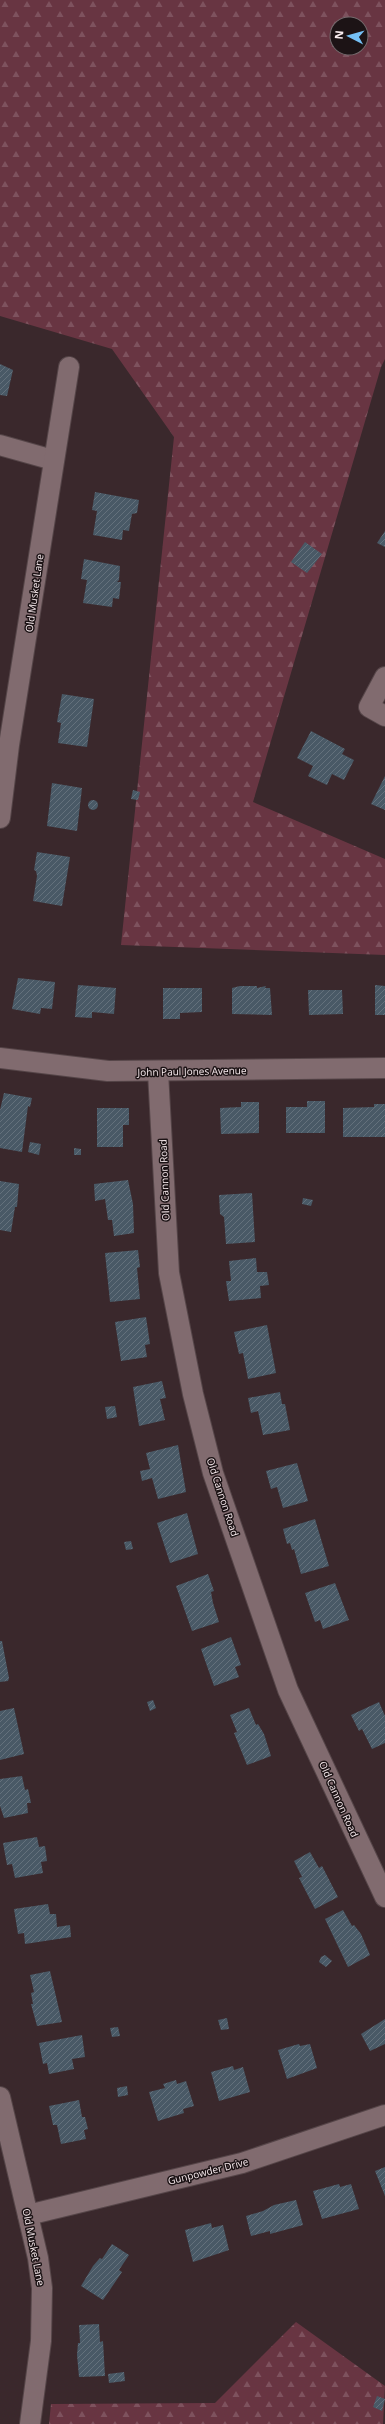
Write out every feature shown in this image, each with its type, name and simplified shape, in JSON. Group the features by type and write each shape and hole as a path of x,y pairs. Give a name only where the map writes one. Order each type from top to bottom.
{"street":[{"name":"Old Musket Lane","path":"0,818 9,745 53,460 69,367"},
{"path":"0,445 53,460"},
{"path":"377,711 385,677"},
{"name":"John Paul Jones Avenue","path":"0,1058 108,1071 158,1072 385,1068"},
{"name":"Old Cannon Road","path":"158,1072 169,1273 193,1394 213,1473 288,1690 385,1897"},
{"name":"Old Musket Lane","path":"0,2097 28,2215 42,2288 40,2341 30,2424"},
{"name":"Gunpowder Drive","path":"28,2215 242,2163 385,2115"}],"green space":[{"path":"0,0 385,0 385,359 381,367 253,802 385,859 385,955 121,945 174,437 112,349 0,316"},
{"path":"296,2322 385,2386 383,2424 49,2424 51,2404 215,2403"}],"building":[{"path":"0,364 13,370 7,396 0,395"},
{"path":"95,492 139,500 137,513 132,514 129,531 123,530 122,540 93,535 97,511 92,510"},
{"path":"385,531 385,547 377,543"},
{"path":"305,542 322,554 307,573 291,562"},
{"path":"84,559 120,566 119,580 117,582 121,582 119,599 113,598 112,607 83,603 87,580 81,579"},
{"path":"62,694 94,699 87,747 58,743 61,723 57,722"},
{"path":"311,731 345,749 342,754 354,760 344,780 332,774 327,785 308,776 313,766 297,758"},
{"path":"385,776 385,810 371,804"},
{"path":"52,783 82,788 77,831 47,826"},
{"path":"133,790 140,792 138,800 131,799"},
{"path":"91,800 95,800 97,801 97,809 91,810 88,807 88,803"},
{"path":"37,852 70,857 62,906 33,901 37,876 36,871 34,870"},
{"path":"18,978 55,982 52,1009 41,1008 40,1014 12,1009"},
{"path":"78,985 116,988 114,1014 92,1012 92,1018 75,1017"},
{"path":"375,985 385,986 385,1015 375,1015"},
{"path":"240,986 257,986 257,988 266,986 265,988 270,988 272,1015 232,1014 232,988"},
{"path":"163,988 202,988 202,1012 180,1013 180,1019 163,1019"},
{"path":"308,990 342,990 343,1014 309,1015"},
{"path":"4,1093 32,1098 30,1107 28,1106 22,1152 0,1148 0,1110"},
{"path":"307,1101 325,1101 325,1133 286,1133 286,1107 307,1107"},
{"path":"241,1102 259,1102 259,1133 221,1134 220,1108 241,1107"},
{"path":"374,1104 385,1104 385,1137 343,1137 343,1108 374,1107"},
{"path":"97,1108 129,1108 129,1125 123,1125 123,1147 97,1147"},
{"path":"30,1142 41,1144 39,1155 28,1152"},
{"path":"74,1148 81,1149 81,1155 74,1155"},
{"path":"128,1180 133,1204 134,1233 114,1236 112,1220 108,1220 105,1199 95,1201 94,1184"},
{"path":"0,1181 19,1184 17,1207 15,1207 11,1232 0,1230"},
{"path":"252,1193 255,1242 226,1244 224,1217 220,1214 219,1195"},
{"path":"303,1198 313,1200 311,1206 302,1204"},
{"path":"138,1250 140,1267 137,1268 140,1299 110,1302 105,1253"},
{"path":"256,1258 257,1272 267,1272 269,1285 260,1286 261,1298 229,1301 226,1281 231,1281 229,1261"},
{"path":"146,1317 150,1344 145,1345 147,1357 121,1361 115,1322"},
{"path":"267,1325 276,1373 248,1379 243,1353 239,1354 234,1332"},
{"path":"162,1381 166,1398 160,1399 165,1420 139,1426 133,1387"},
{"path":"280,1392 282,1404 285,1404 290,1430 263,1435 258,1411 251,1413 248,1398"},
{"path":"115,1406 117,1417 107,1419 105,1407"},
{"path":"178,1445 186,1492 158,1499 152,1478 142,1481 140,1471 150,1469 146,1453"},
{"path":"297,1463 308,1501 283,1508 277,1487 271,1489 266,1471"},
{"path":"187,1513 198,1554 170,1563 157,1523"},
{"path":"315,1519 329,1566 301,1574 294,1549 292,1550 290,1543 287,1544 283,1529"},
{"path":"131,1541 133,1549 126,1550 124,1542"},
{"path":"208,1574 214,1591 211,1592 219,1622 192,1631 176,1586"},
{"path":"335,1583 349,1620 323,1629 320,1620 315,1622 305,1593"},
{"path":"231,1637 241,1665 235,1667 239,1677 214,1686 201,1649"},
{"path":"0,1641 2,1641 9,1678 8,1681 0,1682"},
{"path":"153,1700 156,1708 150,1711 147,1702"},
{"path":"379,1702 385,1716 385,1743 372,1749 362,1729 359,1731 351,1715"},
{"path":"14,1708 24,1754 0,1760 0,1711"},
{"path":"249,1708 256,1725 258,1724 264,1734 271,1756 247,1765 234,1733 237,1732 230,1715"},
{"path":"22,1776 25,1790 28,1789 31,1803 27,1803 28,1813 4,1818 0,1806 0,1779"},
{"path":"37,1837 39,1847 45,1846 47,1861 41,1862 43,1873 15,1878 12,1864 7,1865 3,1843"},
{"path":"310,1852 319,1868 322,1866 338,1897 315,1909 299,1878 302,1877 294,1861"},
{"path":"48,1904 50,1914 56,1914 57,1927 70,1925 71,1937 25,1944 24,1933 18,1934 14,1909"},
{"path":"343,1910 352,1926 354,1925 361,1934 370,1955 348,1967 325,1919"},
{"path":"325,1955 332,1961 326,1967 319,1962 321,1957"},
{"path":"50,1971 62,2022 37,2026 31,2004 33,2004 31,1993 34,1992 30,1975"},
{"path":"227,2018 229,2029 221,2030 218,2020"},
{"path":"385,2019 385,2044 370,2051 361,2034"},
{"path":"118,2027 120,2036 112,2037 110,2028"},
{"path":"82,2035 85,2057 72,2059 74,2069 49,2074 47,2063 43,2064 39,2043"},
{"path":"299,2044 300,2046 310,2044 317,2068 287,2079 278,2050"},
{"path":"233,2066 234,2070 243,2067 250,2092 219,2101 211,2072"},
{"path":"176,2080 177,2084 186,2081 194,2106 183,2109 184,2113 158,2121 149,2092 165,2088 163,2084"},
{"path":"127,2086 128,2095 118,2097 117,2088"},
{"path":"79,2100 82,2117 85,2117 88,2129 84,2130 86,2139 61,2144 57,2125 53,2125 49,2106"},
{"path":"385,2167 385,2196 375,2171"},
{"path":"339,2184 340,2187 351,2184 359,2209 322,2219 313,2191"},
{"path":"296,2200 303,2225 270,2234 270,2231 251,2236 246,2216 263,2211 274,2205"},
{"path":"211,2223 212,2228 223,2225 229,2250 193,2262 185,2230"},
{"path":"112,2244 129,2255 119,2270 122,2272 103,2300 81,2286 93,2266 100,2258 102,2259"},
{"path":"99,2324 100,2342 103,2341 105,2376 79,2377 77,2355 78,2343 80,2343 79,2325"},
{"path":"124,2372 125,2381 109,2383 108,2374"},
{"path":"377,2396 385,2399 382,2411 373,2407"}]}
